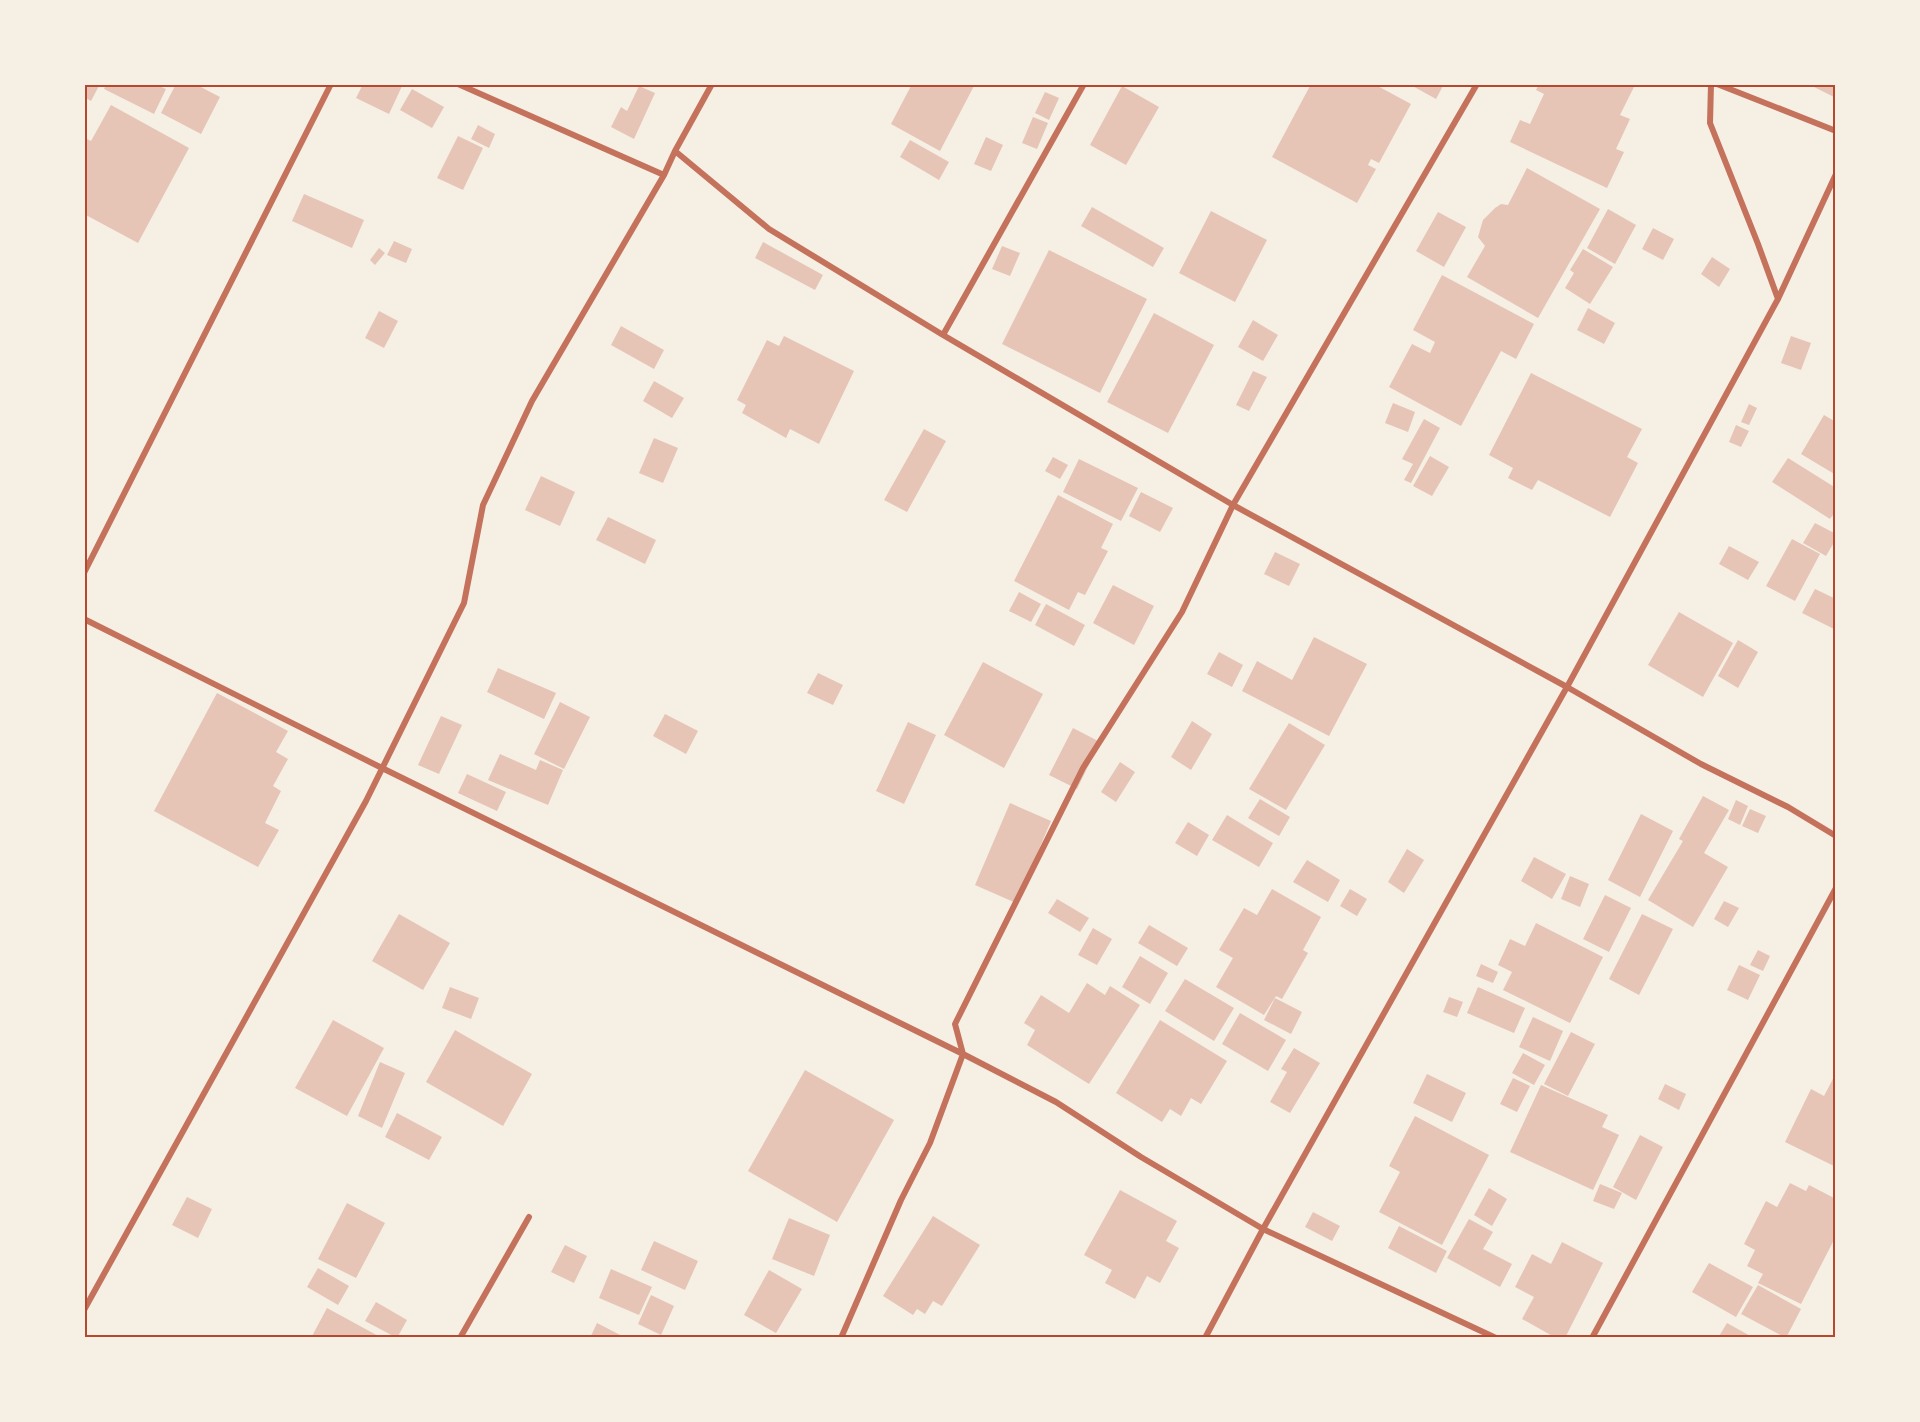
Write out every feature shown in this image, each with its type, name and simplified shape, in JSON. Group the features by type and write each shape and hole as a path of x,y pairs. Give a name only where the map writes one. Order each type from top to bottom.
{"street":[{"path":"84,573 331,84"},
{"path":"458,84 664,175"},
{"path":"84,1310 366,801 464,603 483,505 532,401 664,175 712,84"},
{"path":"943,335 1084,84"},
{"path":"841,1338 901,1200 930,1143 963,1054 956,1024 1083,768 1182,612 1233,505 1477,84"},
{"path":"1711,84 1710,123 1778,299"},
{"path":"1717,84 1836,131"},
{"path":"675,151 769,229 943,335 1233,505 1567,687 1701,764 1788,807 1836,836"},
{"path":"1205,1338 1263,1229 1567,687 1778,299 1836,174"},
{"path":"84,619 963,1054 1056,1102 1141,1157 1263,1229 1496,1338"},
{"path":"1592,1338 1836,888"},
{"path":"460,1338 529,1217"}],"building":[{"path":"84,84 100,84 91,101 84,97"},
{"path":"106,84 155,84 166,89 154,114 104,89"},
{"path":"176,84 195,84 220,97 201,134 161,113"},
{"path":"363,84 403,84 389,114 356,98"},
{"path":"912,84 975,84 940,151 891,124"},
{"path":"1311,84 1374,84 1411,104 1379,163 1371,159 1368,165 1376,169 1357,203 1272,157"},
{"path":"1409,84 1444,84 1436,99"},
{"path":"1539,84 1628,84 1634,87 1620,115 1630,119 1616,149 1624,152 1607,188 1510,142 1520,120 1530,124 1544,94 1536,90"},
{"path":"1808,84 1836,84 1836,98"},
{"path":"639,86 655,93 634,139 611,127 621,107 627,111"},
{"path":"1122,86 1159,107 1126,165 1090,145"},
{"path":"412,89 444,107 432,128 400,110"},
{"path":"1045,92 1059,98 1049,120 1035,113"},
{"path":"111,105 189,148 138,243 84,214 84,140 85,138 91,141"},
{"path":"1033,117 1048,123 1037,149 1022,143"},
{"path":"478,125 495,134 489,148 471,139"},
{"path":"458,136 483,148 463,190 437,178"},
{"path":"986,137 1003,145 991,171 974,164"},
{"path":"910,140 949,162 939,180 900,157"},
{"path":"1527,168 1600,209 1538,318 1467,277 1485,246 1478,237 1483,220 1501,204 1508,205"},
{"path":"304,194 364,220 352,248 292,221"},
{"path":"1092,207 1164,248 1153,267 1081,226"},
{"path":"1608,209 1636,225 1615,264 1587,248"},
{"path":"1211,211 1267,240 1235,302 1179,273"},
{"path":"1438,212 1466,227 1444,267 1416,251"},
{"path":"1653,228 1674,239 1663,260 1642,249"},
{"path":"394,241 412,249 406,263 387,255"},
{"path":"763,242 823,275 815,290 755,258"},
{"path":"1002,246 1020,253 1010,276 992,269"},
{"path":"379,248 385,253 375,265 370,260"},
{"path":"1583,249 1613,267 1590,304 1565,288 1574,273 1570,270"},
{"path":"1049,250 1147,299 1100,393 1002,344"},
{"path":"1712,257 1730,269 1719,287 1701,274"},
{"path":"1442,275 1534,324 1516,359 1501,351 1461,426 1389,387 1412,344 1430,353 1435,342 1413,330"},
{"path":"1588,308 1615,323 1604,344 1577,330"},
{"path":"379,311 398,321 384,348 365,338"},
{"path":"1154,313 1214,345 1168,433 1107,402"},
{"path":"1253,320 1278,335 1263,361 1238,347"},
{"path":"621,326 664,350 654,369 611,345"},
{"path":"784,336 854,371 819,444 790,429 786,438 742,413 746,405 737,400 767,340 779,346"},
{"path":"1791,336 1811,343 1801,370 1781,363"},
{"path":"1253,371 1267,377 1249,411 1236,405"},
{"path":"1531,373 1642,429 1627,457 1638,463 1610,517 1538,480 1532,490 1508,478 1513,468 1489,455"},
{"path":"654,381 684,398 672,418 643,401"},
{"path":"1393,403 1415,412 1408,432 1385,423"},
{"path":"1749,404 1757,408 1749,425 1741,422"},
{"path":"1824,415 1836,422 1836,475 1801,454"},
{"path":"1424,419 1440,428 1411,483 1404,480 1413,464 1402,459"},
{"path":"1736,425 1749,431 1741,447 1729,442"},
{"path":"924,429 946,441 907,512 884,500"},
{"path":"654,438 678,448 663,483 639,473"},
{"path":"1430,456 1449,467 1432,496 1413,486"},
{"path":"1053,457 1068,465 1060,479 1045,471"},
{"path":"1788,458 1836,488 1836,511 1830,519 1772,482"},
{"path":"1079,459 1138,488 1121,521 1063,492"},
{"path":"541,476 575,492 560,526 525,510"},
{"path":"1141,492 1173,508 1160,532 1129,516"},
{"path":"1058,495 1113,524 1101,548 1108,551 1085,595 1078,592 1069,610 1014,581"},
{"path":"608,517 656,540 645,564 596,540"},
{"path":"1815,523 1836,534 1836,539 1826,556 1803,543"},
{"path":"1792,539 1820,554 1795,601 1766,586"},
{"path":"1729,546 1759,562 1748,580 1719,564"},
{"path":"1275,552 1300,564 1289,586 1264,574"},
{"path":"1113,585 1154,606 1134,645 1093,623"},
{"path":"1815,589 1836,599 1836,630 1802,613"},
{"path":"1019,592 1041,604 1031,622 1009,611"},
{"path":"1046,604 1085,625 1074,646 1035,625"},
{"path":"1679,612 1733,643 1703,697 1648,665"},
{"path":"1314,637 1367,664 1329,736 1242,691 1257,661 1292,680"},
{"path":"1738,640 1758,652 1738,688 1718,676"},
{"path":"1219,652 1243,665 1232,687 1207,674"},
{"path":"983,662 1043,694 1004,768 944,735"},
{"path":"498,668 556,693 544,719 487,692"},
{"path":"818,673 843,685 833,705 807,693"},
{"path":"217,693 288,731 276,752 288,759 273,786 281,791 265,823 279,830 258,867 154,811"},
{"path":"560,702 590,717 564,769 534,754"},
{"path":"665,714 698,731 686,754 653,736"},
{"path":"441,716 462,725 439,774 418,765"},
{"path":"1192,721 1212,734 1191,770 1171,757"},
{"path":"908,722 936,735 904,804 876,791"},
{"path":"1289,723 1325,745 1286,810 1249,789"},
{"path":"1073,728 1100,742 1077,789 1049,775"},
{"path":"500,754 536,770 540,760 563,770 548,805 488,780"},
{"path":"1120,762 1135,772 1116,802 1101,792"},
{"path":"467,774 506,792 497,811 458,793"},
{"path":"1703,796 1729,810 1704,853 1728,867 1693,927 1648,900 1683,841 1679,839"},
{"path":"1260,799 1290,817 1279,836 1248,818"},
{"path":"1736,800 1748,806 1740,825 1728,819"},
{"path":"1010,803 1051,821 1016,903 975,885"},
{"path":"1750,809 1766,816 1758,833 1742,826"},
{"path":"1641,814 1673,831 1640,897 1608,880"},
{"path":"1227,815 1273,843 1259,867 1212,840"},
{"path":"1188,822 1209,835 1197,856 1175,843"},
{"path":"1407,849 1424,860 1404,893 1388,882"},
{"path":"1534,857 1566,874 1552,899 1521,881"},
{"path":"1307,860 1340,880 1328,902 1293,882"},
{"path":"1570,876 1589,884 1580,907 1561,899"},
{"path":"1272,889 1321,917 1303,950 1308,953 1282,999 1276,996 1264,1015 1216,987 1233,958 1219,950 1244,908 1257,915"},
{"path":"1350,889 1367,899 1357,916 1340,906"},
{"path":"1605,895 1631,908 1609,952 1583,939"},
{"path":"1057,899 1089,918 1080,932 1048,913"},
{"path":"1724,901 1739,908 1728,927 1714,919"},
{"path":"399,914 450,943 423,990 372,961"},
{"path":"1642,914 1673,929 1639,995 1609,979"},
{"path":"1536,923 1603,957 1570,1023 1503,990 1512,972 1498,965 1510,939 1525,946"},
{"path":"1149,925 1188,948 1177,966 1138,943"},
{"path":"1093,928 1112,939 1097,965 1078,955"},
{"path":"1758,950 1770,956 1763,971 1750,965"},
{"path":"1140,956 1168,973 1150,1004 1122,987"},
{"path":"1481,964 1498,972 1493,983 1476,976"},
{"path":"1739,965 1760,975 1748,1000 1727,990"},
{"path":"1185,979 1234,1008 1214,1041 1165,1011"},
{"path":"1087,983 1105,995 1110,986 1140,1005 1089,1084 1027,1045 1035,1030 1024,1023 1041,995 1069,1013"},
{"path":"450,987 479,998 471,1019 442,1008"},
{"path":"1478,987 1525,1008 1514,1033 1467,1013"},
{"path":"1449,997 1463,1002 1457,1017 1443,1012"},
{"path":"1275,998 1302,1012 1291,1034 1264,1020"},
{"path":"1240,1013 1286,1040 1268,1071 1222,1044"},
{"path":"1533,1017 1563,1031 1550,1061 1519,1047"},
{"path":"333,1020 384,1048 347,1116 295,1088"},
{"path":"1160,1020 1227,1061 1201,1104 1191,1098 1181,1116 1170,1109 1162,1122 1116,1093"},
{"path":"455,1030 532,1074 503,1126 426,1082"},
{"path":"1571,1032 1595,1044 1568,1096 1544,1084"},
{"path":"1294,1048 1320,1063 1290,1113 1270,1102 1287,1072 1281,1069"},
{"path":"1523,1053 1545,1065 1534,1085 1512,1073"},
{"path":"380,1062 405,1073 382,1128 358,1116"},
{"path":"805,1070 894,1120 837,1222 748,1171"},
{"path":"1836,1073 1836,1167 1785,1142 1811,1089 1824,1096"},
{"path":"1427,1074 1466,1093 1452,1122 1413,1103"},
{"path":"1513,1078 1530,1086 1517,1112 1500,1104"},
{"path":"1665,1084 1686,1094 1679,1110 1658,1099"},
{"path":"1541,1085 1608,1115 1602,1127 1619,1135 1593,1190 1510,1152"},
{"path":"397,1113 442,1137 429,1160 385,1137"},
{"path":"1415,1116 1489,1155 1442,1245 1379,1212 1400,1172 1389,1166"},
{"path":"1640,1135 1663,1147 1636,1200 1613,1187"},
{"path":"1790,1183 1806,1191 1809,1185 1836,1199 1836,1236 1801,1304 1758,1283 1763,1274 1747,1266 1755,1250 1744,1244 1766,1201 1777,1207"},
{"path":"1600,1184 1622,1193 1614,1209 1593,1201"},
{"path":"1489,1188 1507,1199 1492,1226 1474,1215"},
{"path":"1120,1190 1177,1221 1166,1241 1179,1248 1160,1283 1147,1276 1135,1299 1105,1283 1112,1270 1084,1255"},
{"path":"187,1197 212,1209 198,1238 172,1225"},
{"path":"347,1203 385,1223 356,1278 318,1259"},
{"path":"1313,1212 1340,1226 1332,1241 1305,1227"},
{"path":"933,1216 980,1245 942,1306 933,1301 925,1314 917,1309 913,1315 883,1296"},
{"path":"789,1218 830,1235 814,1276 772,1259"},
{"path":"1469,1219 1493,1232 1483,1249 1512,1264 1500,1287 1447,1258"},
{"path":"1399,1226 1447,1251 1436,1273 1388,1248"},
{"path":"654,1241 698,1261 685,1290 641,1270"},
{"path":"1562,1242 1603,1263 1565,1338 1556,1338 1522,1319 1534,1297 1515,1287 1532,1254 1551,1264"},
{"path":"565,1245 587,1256 574,1283 551,1272"},
{"path":"1709,1263 1753,1287 1736,1317 1692,1292"},
{"path":"318,1268 349,1286 338,1305 307,1287"},
{"path":"611,1269 652,1287 639,1315 599,1298"},
{"path":"769,1270 802,1289 776,1333 744,1315"},
{"path":"1758,1285 1801,1309 1786,1338 1741,1314"},
{"path":"651,1295 674,1306 661,1335 638,1324"},
{"path":"376,1302 407,1320 397,1338 365,1321"},
{"path":"327,1308 382,1338 311,1338"},
{"path":"597,1323 626,1338 590,1338"},
{"path":"1727,1323 1754,1338 1718,1338"}]}
